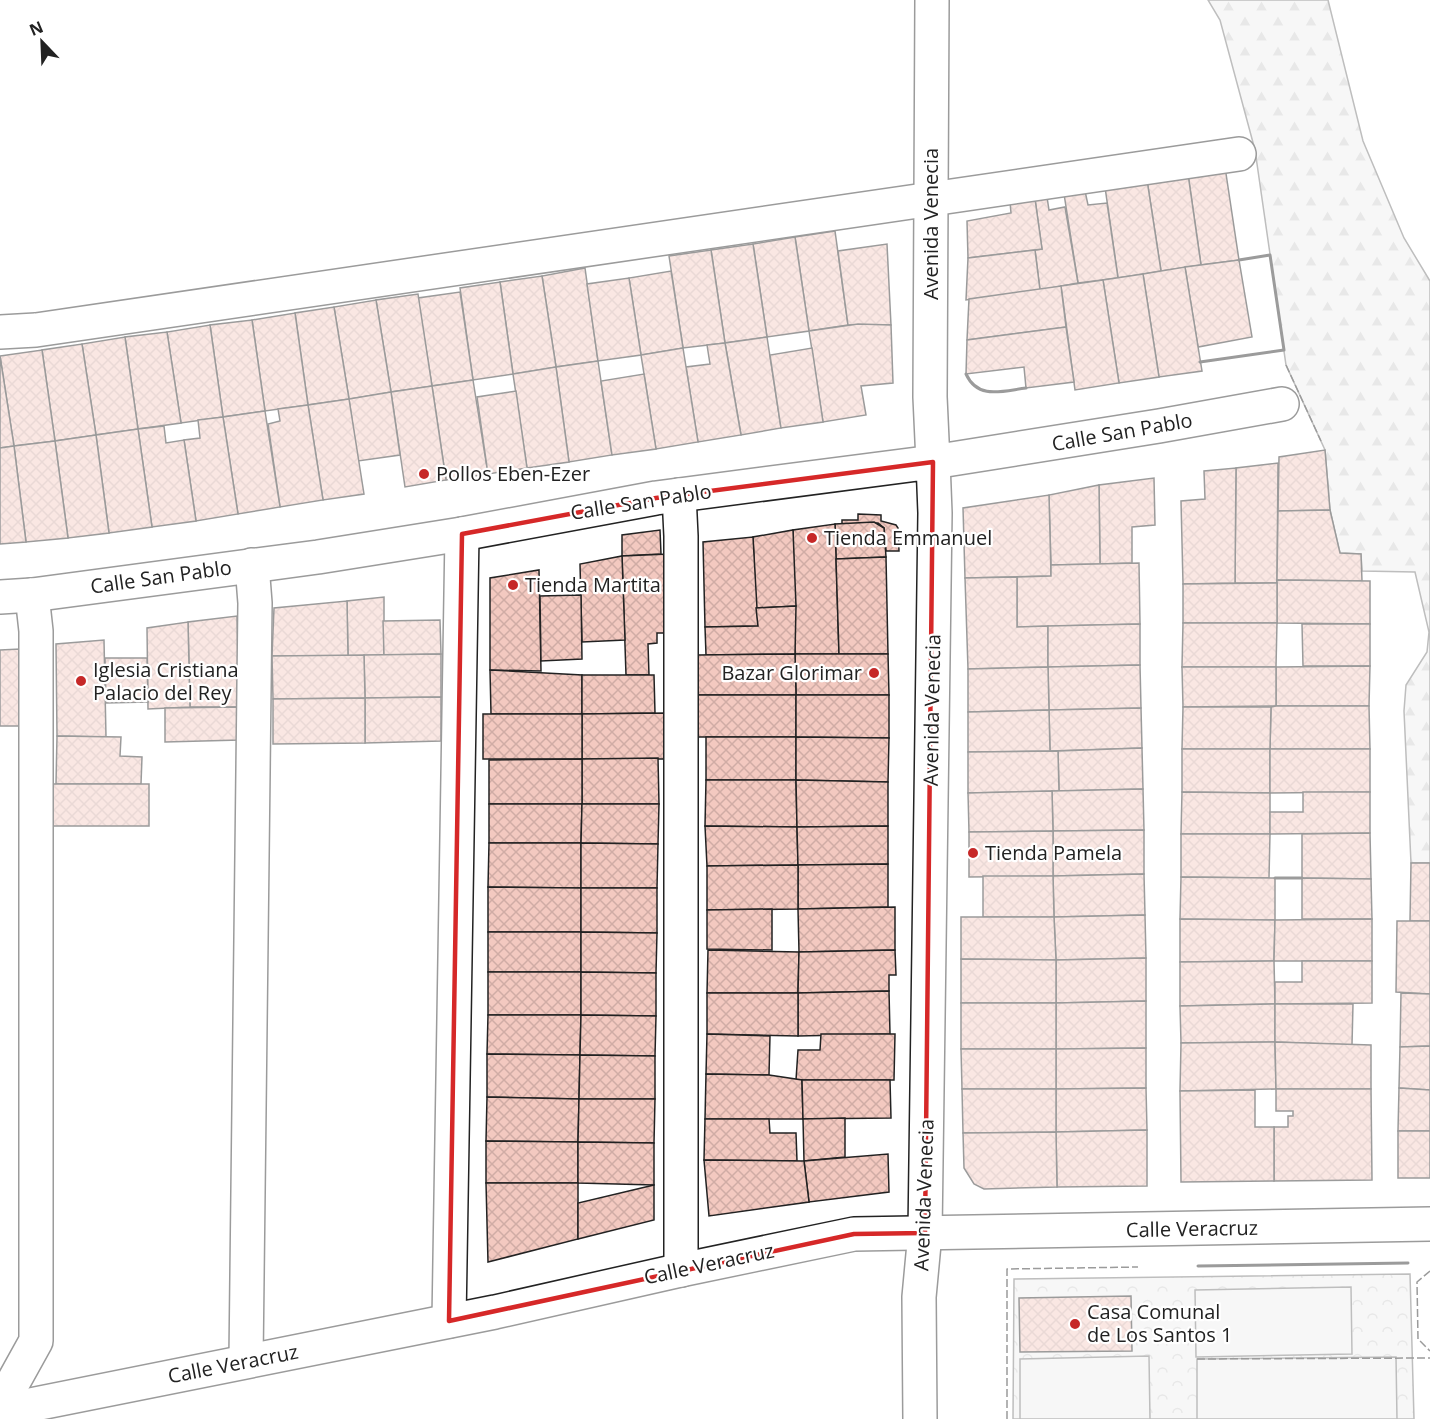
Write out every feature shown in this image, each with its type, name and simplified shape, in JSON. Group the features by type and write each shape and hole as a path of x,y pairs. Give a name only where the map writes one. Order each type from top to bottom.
{"street":[{"name":"Avenida Venecia","path":"920,1419 919,1297 925,1233 935,513 930,397 932,0"},
{"path":"0,332 48,328 1239,154"},
{"name":"Calle San Pablo","path":"0,597 33,595 318,557 679,495 933,462 1282,404"},
{"path":"679,495 681,536 681,1270"},
{"path":"449,1321 462,534"},
{"path":"246,1361 255,615 252,565"},
{"path":"0,1406 36,1341 36,631 33,595"},
{"name":"Calle Veracruz","path":"0,1412 449,1321 854,1234 1430,1224"}],"highlighted area":[{"path":"933,462 925,1233 854,1234 449,1321 462,534 656,498"}],"green space":[{"path":"1208,0 1328,0 1363,141 1404,238 1430,281 1430,863 1411,863 1404,711 1406,685 1427,652 1429,632 1415,572 1362,571 1361,554 1340,553 1330,510 1325,450 1286,365 1255,150 1220,20"},
{"path":"1410,1274 1414,1419 1013,1419 1014,1279"},
{"path":"1149,1356 1150,1419 1020,1419 1020,1359"},
{"path":"1396,1357 1397,1419 1197,1419 1197,1359"}],"shaded area":[{"path":"1351,1287 1352,1354 1196,1357 1195,1290"}],"building":[{"path":"1225,167 1239,260 1201,265 1188,174"},
{"path":"1188,174 1201,265 1161,271 1147,180"},
{"path":"1147,180 1161,271 1118,278 1105,187"},
{"path":"1085,191 1088,205 1107,203 1118,278 1078,283 1064,194"},
{"path":"1047,197 1049,210 1065,207 1078,283 1040,290 1035,250 1042,249 1035,199"},
{"path":"1035,199 1042,249 968,258 967,221 1011,213 1010,202"},
{"path":"835,231 848,325 809,331 795,237"},
{"path":"795,237 809,331 767,337 753,244"},
{"path":"753,244 767,337 725,343 711,250"},
{"path":"887,244 891,325 848,325 838,251"},
{"path":"711,250 725,343 683,348 669,256"},
{"path":"1035,250 1040,290 966,300 968,258"},
{"path":"1239,260 1252,337 1198,347 1185,267"},
{"path":"1185,267 1202,371 1159,377 1143,274"},
{"path":"585,268 598,361 556,367 542,276"},
{"path":"671,271 683,348 641,355 629,278"},
{"path":"1143,274 1159,377 1119,383 1103,280"},
{"path":"542,276 556,367 513,374 500,282"},
{"path":"629,278 641,355 598,361 587,284"},
{"path":"1103,280 1119,383 1075,390 1061,286"},
{"path":"500,282 513,374 473,380 460,288"},
{"path":"1061,286 1066,327 967,340 969,299"},
{"path":"460,292 473,380 432,386 418,298"},
{"path":"418,294 432,386 391,392 376,300"},
{"path":"376,300 391,392 349,399 334,307"},
{"path":"334,307 349,399 308,405 295,313"},
{"path":"295,313 308,405 265,411 252,320"},
{"path":"252,320 265,411 223,417 210,325"},
{"path":"858,324 891,325 893,383 861,386 866,415 823,422 809,331"},
{"path":"210,325 223,417 181,423 167,332"},
{"path":"1066,327 1074,382 1026,388 1024,367 966,374 967,340"},
{"path":"167,332 181,423 138,429 125,337"},
{"path":"125,337 138,429 96,435 82,344"},
{"path":"767,337 781,428 741,435 725,343"},
{"path":"725,343 741,435 698,442 686,367 710,364 707,345"},
{"path":"82,344 96,435 55,441 42,350"},
{"path":"683,348 698,442 656,449 641,355"},
{"path":"812,348 823,422 781,428 770,355"},
{"path":"42,350 55,441 14,446 0,356"},
{"path":"0,356 14,446 0,448"},
{"path":"598,361 612,455 569,462 556,367"},
{"path":"556,367 569,462 527,468 513,374"},
{"path":"644,374 656,449 612,455 601,381"},
{"path":"473,380 488,474 446,480 432,386"},
{"path":"432,386 446,480 405,487 391,392"},
{"path":"516,391 527,468 488,474 477,397"},
{"path":"391,392 400,455 358,461 349,399"},
{"path":"349,399 364,494 323,500 308,405"},
{"path":"308,405 323,500 280,507 268,424 280,421 278,409"},
{"path":"265,411 280,507 238,514 223,417"},
{"path":"223,417 238,514 196,521 184,440 200,438 198,420"},
{"path":"164,426 166,443 184,440 196,521 152,527 138,429"},
{"path":"138,429 152,527 109,533 96,435"},
{"path":"96,435 109,533 68,538 55,441"},
{"path":"55,441 68,538 26,542 14,446"},
{"path":"14,446 26,542 0,544 0,448"},
{"path":"1325,450 1330,510 1278,511 1279,457"},
{"path":"1278,463 1277,583 1235,583 1236,468"},
{"path":"1236,468 1235,583 1183,584 1181,501 1205,499 1204,471"},
{"path":"1154,478 1155,525 1132,527 1132,563 1100,564 1099,485"},
{"path":"1099,485 1100,564 1051,565 1049,495"},
{"path":"1049,495 1051,576 965,578 963,508"},
{"path":"1330,510 1340,553 1361,554 1362,581 1277,580 1278,511"},
{"path":"858,514 881,515 881,521 896,525 899,551 886,551 884,528 878,523 842,524 842,520 858,520"},
{"path":"874,522 884,528 886,557 836,559 835,524"},
{"path":"835,524 839,654 795,654 793,530"},
{"path":"660,530 661,554 622,556 622,535"},
{"path":"793,530 796,606 756,608 753,537"},
{"path":"753,537 758,626 705,627 703,542"},
{"path":"669,554 672,633 657,633 657,643 648,644 649,675 626,675 622,556"},
{"path":"622,556 625,640 582,642 580,564"},
{"path":"886,557 888,654 839,654 836,559"},
{"path":"1139,563 1140,624 1017,627 1017,577 1051,576 1051,565"},
{"path":"539,570 541,671 490,670 490,578"},
{"path":"1017,577 1017,627 1048,626 1048,667 968,669 965,578"},
{"path":"1277,580 1370,581 1370,624 1277,623"},
{"path":"1277,583 1277,623 1183,623 1183,584"},
{"path":"581,595 582,659 541,661 540,596"},
{"path":"384,597 384,655 348,656 347,601"},
{"path":"347,601 348,656 272,656 274,608"},
{"path":"796,606 795,654 706,655 705,627 758,626 756,608"},
{"path":"237,616 239,707 190,707 188,622"},
{"path":"440,620 441,654 384,655 383,621"},
{"path":"188,622 190,707 148,709 147,628"},
{"path":"1183,623 1277,623 1276,667 1182,667"},
{"path":"1140,624 1140,665 1048,667 1048,626"},
{"path":"1302,624 1370,624 1370,666 1303,666"},
{"name":"Iglesia Cristiana Palacio del Rey","path":"104,640 106,737 57,736 56,644"},
{"path":"20,649 21,726 0,726 0,650"},
{"path":"441,654 441,697 365,698 364,655"},
{"path":"795,654 888,654 889,695 796,695"},
{"path":"795,654 796,695 698,695 698,655"},
{"path":"364,655 365,698 273,699 272,656"},
{"path":"105,658 147,658 148,702 106,703"},
{"path":"1140,665 1141,708 1049,710 1048,667"},
{"path":"1370,666 1369,706 1276,706 1276,667"},
{"path":"1048,667 1049,710 968,712 968,669"},
{"path":"1182,667 1276,667 1276,706 1183,707"},
{"path":"490,670 582,675 582,714 491,714"},
{"path":"582,675 654,675 655,713 582,714"},
{"path":"698,695 796,695 796,737 698,737"},
{"path":"796,695 889,695 889,738 796,737"},
{"path":"441,697 441,741 365,743 365,698"},
{"path":"365,698 365,743 273,744 273,699"},
{"path":"1369,706 1370,749 1270,749 1271,707"},
{"path":"239,707 240,740 165,742 165,708"},
{"path":"1183,707 1271,707 1270,749 1182,749"},
{"path":"1141,708 1142,748 1050,751 1049,710"},
{"path":"1049,710 1050,751 968,752 968,712"},
{"path":"665,713 664,759 582,759 582,714"},
{"path":"483,714 582,714 582,759 483,759"},
{"path":"57,736 121,737 120,756 142,757 141,784 56,784"},
{"path":"706,737 796,737 796,780 706,780"},
{"path":"796,737 889,738 888,782 796,780"},
{"path":"1142,748 1143,789 1059,791 1058,751"},
{"path":"1182,749 1270,749 1270,793 1182,792"},
{"path":"1270,749 1370,749 1370,792 1270,793"},
{"path":"1058,751 1059,791 968,793 968,752"},
{"path":"658,758 659,804 582,804 582,759"},
{"path":"582,759 582,804 489,804 489,760"},
{"path":"706,780 796,780 797,827 705,826"},
{"path":"796,780 888,782 888,826 797,827"},
{"path":"53,784 149,784 149,826 53,826"},
{"path":"1143,789 1144,830 1053,831 1052,791"},
{"path":"1052,791 1053,831 969,832 968,793"},
{"path":"1182,792 1270,793 1270,834 1181,834"},
{"path":"1303,792 1370,792 1370,833 1270,834 1270,812 1303,812"},
{"path":"489,804 582,804 581,843 489,843"},
{"path":"582,804 659,804 658,844 581,843"},
{"path":"705,826 797,827 798,865 707,866"},
{"path":"888,826 888,864 798,865 797,827"},
{"path":"1144,830 1144,874 1053,876 1053,831"},
{"path":"1053,831 1053,876 969,877 969,832"},
{"path":"1370,833 1371,879 1302,878 1302,834"},
{"path":"1181,834 1270,834 1269,878 1181,877"},
{"path":"489,843 581,843 581,888 488,887"},
{"path":"581,843 658,844 657,888 581,888"},
{"path":"1411,863 1430,863 1430,921 1410,921"},
{"path":"888,864 888,907 798,909 798,865"},
{"path":"798,865 798,909 707,910 707,866"},
{"path":"1144,874 1145,915 1054,917 1053,876"},
{"path":"983,876 1053,876 1054,917 983,917"},
{"path":"1181,877 1275,878 1275,920 1180,919"},
{"path":"1302,878 1371,879 1372,919 1302,919"},
{"path":"488,887 581,888 581,932 488,932"},
{"path":"581,888 657,888 657,933 581,932"},
{"path":"895,907 895,950 799,952 798,909"},
{"path":"772,909 772,950 707,949 707,910"},
{"path":"1145,915 1146,958 1056,960 1054,917"},
{"path":"961,917 1054,917 1056,960 961,959"},
{"path":"1180,919 1275,920 1274,961 1180,962"},
{"path":"1372,919 1372,961 1274,961 1275,920"},
{"path":"1397,921 1430,921 1430,994 1396,992"},
{"path":"488,932 581,932 581,972 488,972"},
{"path":"581,932 657,933 656,973 581,972"},
{"path":"708,950 799,952 798,993 707,993"},
{"path":"895,950 896,975 889,975 889,991 798,993 799,952"},
{"path":"1146,958 1146,1001 1056,1003 1056,960"},
{"path":"961,959 1056,960 1056,1003 961,1003"},
{"path":"1274,961 1275,1004 1180,1006 1180,962"},
{"path":"1302,961 1372,961 1372,1003 1275,1004 1275,982 1302,982"},
{"path":"488,972 581,972 581,1015 488,1015"},
{"path":"581,972 656,973 656,1016 581,1015"},
{"path":"889,991 890,1034 798,1036 798,993"},
{"path":"707,993 798,993 798,1036 707,1034"},
{"path":"1401,993 1430,994 1430,1046 1400,1047"},
{"path":"1146,1001 1146,1048 1056,1049 1056,1003"},
{"path":"961,1003 1056,1003 1056,1049 961,1049"},
{"path":"1275,1004 1275,1042 1181,1043 1180,1006"},
{"path":"1275,1004 1353,1004 1352,1045 1275,1042"},
{"path":"488,1015 581,1015 580,1055 487,1054"},
{"path":"581,1015 656,1016 655,1056 580,1055"},
{"path":"707,1034 770,1036 769,1075 706,1074"},
{"path":"821,1034 895,1034 894,1080 796,1080 798,1050 820,1050"},
{"path":"1275,1042 1276,1089 1180,1091 1181,1043"},
{"path":"1275,1042 1371,1045 1371,1089 1276,1089"},
{"path":"1430,1046 1430,1090 1399,1088 1400,1047"},
{"path":"1146,1048 1146,1088 1056,1089 1056,1049"},
{"path":"961,1049 1056,1049 1056,1089 962,1089"},
{"path":"487,1054 580,1055 579,1099 487,1097"},
{"path":"580,1055 655,1056 655,1099 579,1099"},
{"path":"706,1074 769,1075 802,1080 803,1119 705,1119"},
{"path":"802,1080 890,1080 891,1118 803,1119"},
{"path":"1146,1088 1147,1130 1056,1132 1056,1089"},
{"path":"1399,1088 1430,1090 1430,1131 1398,1131"},
{"path":"962,1089 1056,1089 1056,1132 963,1133"},
{"path":"1276,1089 1371,1089 1372,1180 1274,1181 1274,1127 1288,1127 1288,1116 1293,1116 1293,1111 1276,1111"},
{"path":"1255,1090 1255,1127 1274,1127 1274,1181 1181,1182 1180,1091"},
{"path":"487,1097 579,1099 578,1142 486,1141"},
{"path":"579,1099 655,1099 654,1143 578,1142"},
{"path":"845,1118 845,1157 804,1161 803,1119"},
{"path":"705,1119 769,1119 770,1133 796,1133 797,1161 704,1160"},
{"path":"1147,1130 1147,1186 1057,1187 1056,1132"},
{"path":"1398,1131 1430,1131 1430,1178 1398,1178"},
{"path":"1056,1132 1057,1187 984,1189 974,1184 964,1168 963,1133"},
{"path":"486,1141 578,1142 578,1183 486,1183"},
{"path":"578,1142 654,1143 654,1185 578,1183"},
{"path":"888,1154 889,1192 809,1202 804,1161"},
{"path":"704,1160 804,1161 809,1202 709,1216"},
{"path":"486,1183 578,1183 578,1239 488,1262"},
{"path":"654,1185 654,1220 578,1239 578,1203"},
{"name":"Casa Comunal de Los Santos 1","path":"1131,1296 1132,1351 1020,1352 1019,1298"}],"fence":[{"path":"1286,365 1321,441"},
{"path":"1007,1419 1007,1269 1138,1267"},
{"path":"1430,1271 1417,1282 1418,1339 1430,1351"},
{"path":"1197,1359 1430,1358"}],"wall":[{"path":"1200,362 1284,350 1270,255 1239,260"},
{"path":"966,374 977,388 984,391 1000,392 1026,388"},
{"path":"1275,878 1302,878"},
{"path":"1198,1266 1408,1263"}],"place":[{"name":"Pollos Eben-Ezer","path":"424,474"},
{"name":"Tienda Emmanuel","path":"812,538"},
{"name":"Tienda Martita","path":"513,585"},
{"name":"Bazar Glorimar","path":"874,673"},
{"name":"Iglesia Cristiana Palacio del Rey","path":"81,681"},
{"name":"Tienda Pamela","path":"973,853"},
{"name":"Casa Comunal de Los Santos 1","path":"1075,1324"}]}
